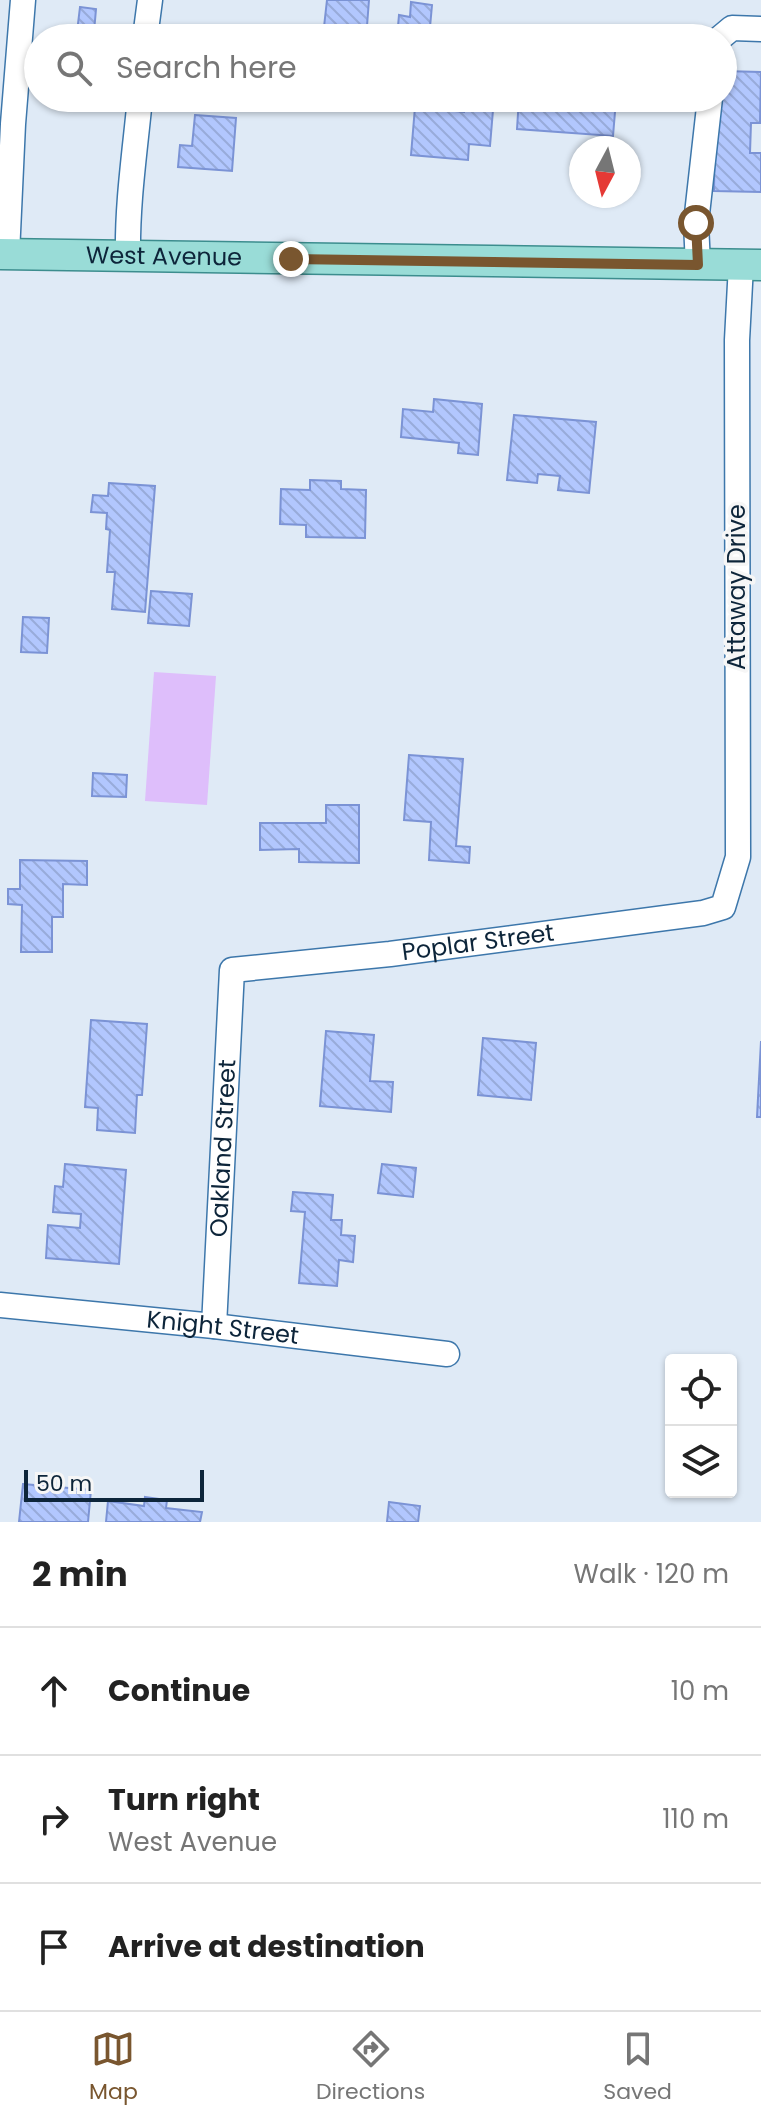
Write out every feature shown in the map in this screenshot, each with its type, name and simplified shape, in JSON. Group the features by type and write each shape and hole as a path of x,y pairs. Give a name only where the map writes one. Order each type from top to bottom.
{"main road":[{"name":"West Avenue","path":"3,254 751,265"}],"street":[{"path":"3,254 23,0"},
{"path":"147,24 150,0"},
{"path":"737,28 761,29"},
{"path":"128,256 130,179 138,112"},
{"path":"698,265 696,223 708,112"},
{"name":"Attaway Drive","path":"723,907 749,859 737,340 751,265"},
{"name":"Poplar Street","path":"232,970 404,952 703,913 723,907"},
{"name":"Oakland Street","path":"214,1326 232,970"},
{"name":"Knight Street","path":"0,1305 214,1326 447,1354"}],"shaded area":[{"path":"154,672 216,676 207,805 145,801"}],"building":[{"path":"327,0 369,0 367,24 324,24"},
{"path":"411,2 432,5 430,24 398,24 399,15 410,17"},
{"path":"80,7 96,9 95,24 78,24"},
{"path":"737,71 761,72 760,123 751,123 750,153 761,153 761,192 714,191 716,112 737,112"},
{"path":"415,112 493,112 490,146 469,144 468,160 411,155"},
{"path":"518,112 615,112 613,136 517,129"},
{"path":"195,115 236,118 232,171 178,167 180,145 192,146"},
{"path":"434,399 482,404 478,455 458,453 459,443 401,437 403,409 433,412"},
{"path":"514,415 596,422 589,493 558,490 560,476 538,474 537,483 507,480"},
{"path":"310,480 341,481 341,489 366,490 365,538 306,537 306,525 280,524 281,489 310,490"},
{"path":"109,483 155,486 145,612 112,609 115,572 107,572 110,530 106,529 107,513 91,512 93,495 108,496"},
{"path":"151,591 192,594 189,626 148,623"},
{"path":"23,617 49,618 47,653 21,652"},
{"path":"409,755 463,759 456,846 470,847 469,863 429,860 431,822 404,820"},
{"path":"93,773 127,775 126,797 92,796"},
{"path":"326,805 359,805 359,863 299,862 299,849 260,850 260,823 326,823"},
{"path":"20,860 87,861 87,885 63,884 63,917 52,917 52,952 21,952 22,905 8,904 8,889 20,889"},
{"path":"91,1020 147,1024 142,1095 137,1095 135,1133 97,1130 98,1108 85,1107"},
{"path":"326,1031 374,1035 370,1081 393,1082 391,1112 320,1106"},
{"path":"483,1038 536,1043 531,1100 478,1095"},
{"path":"761,1041 761,1117 757,1117"},
{"path":"65,1164 126,1170 119,1264 46,1258 48,1225 80,1228 81,1214 53,1212 55,1186 63,1187"},
{"path":"382,1164 416,1168 413,1197 378,1193"},
{"path":"293,1192 333,1195 331,1220 342,1220 341,1235 355,1236 353,1262 339,1260 337,1286 299,1283 305,1212 291,1211"},
{"path":"23,1484 91,1490 88,1522 19,1522"},
{"path":"145,1497 167,1500 166,1508 202,1512 200,1522 106,1522 108,1501 144,1506"},
{"path":"389,1502 420,1506 418,1522 387,1522"}],"route":[{"path":"291,259 698,265 696,223"}]}
